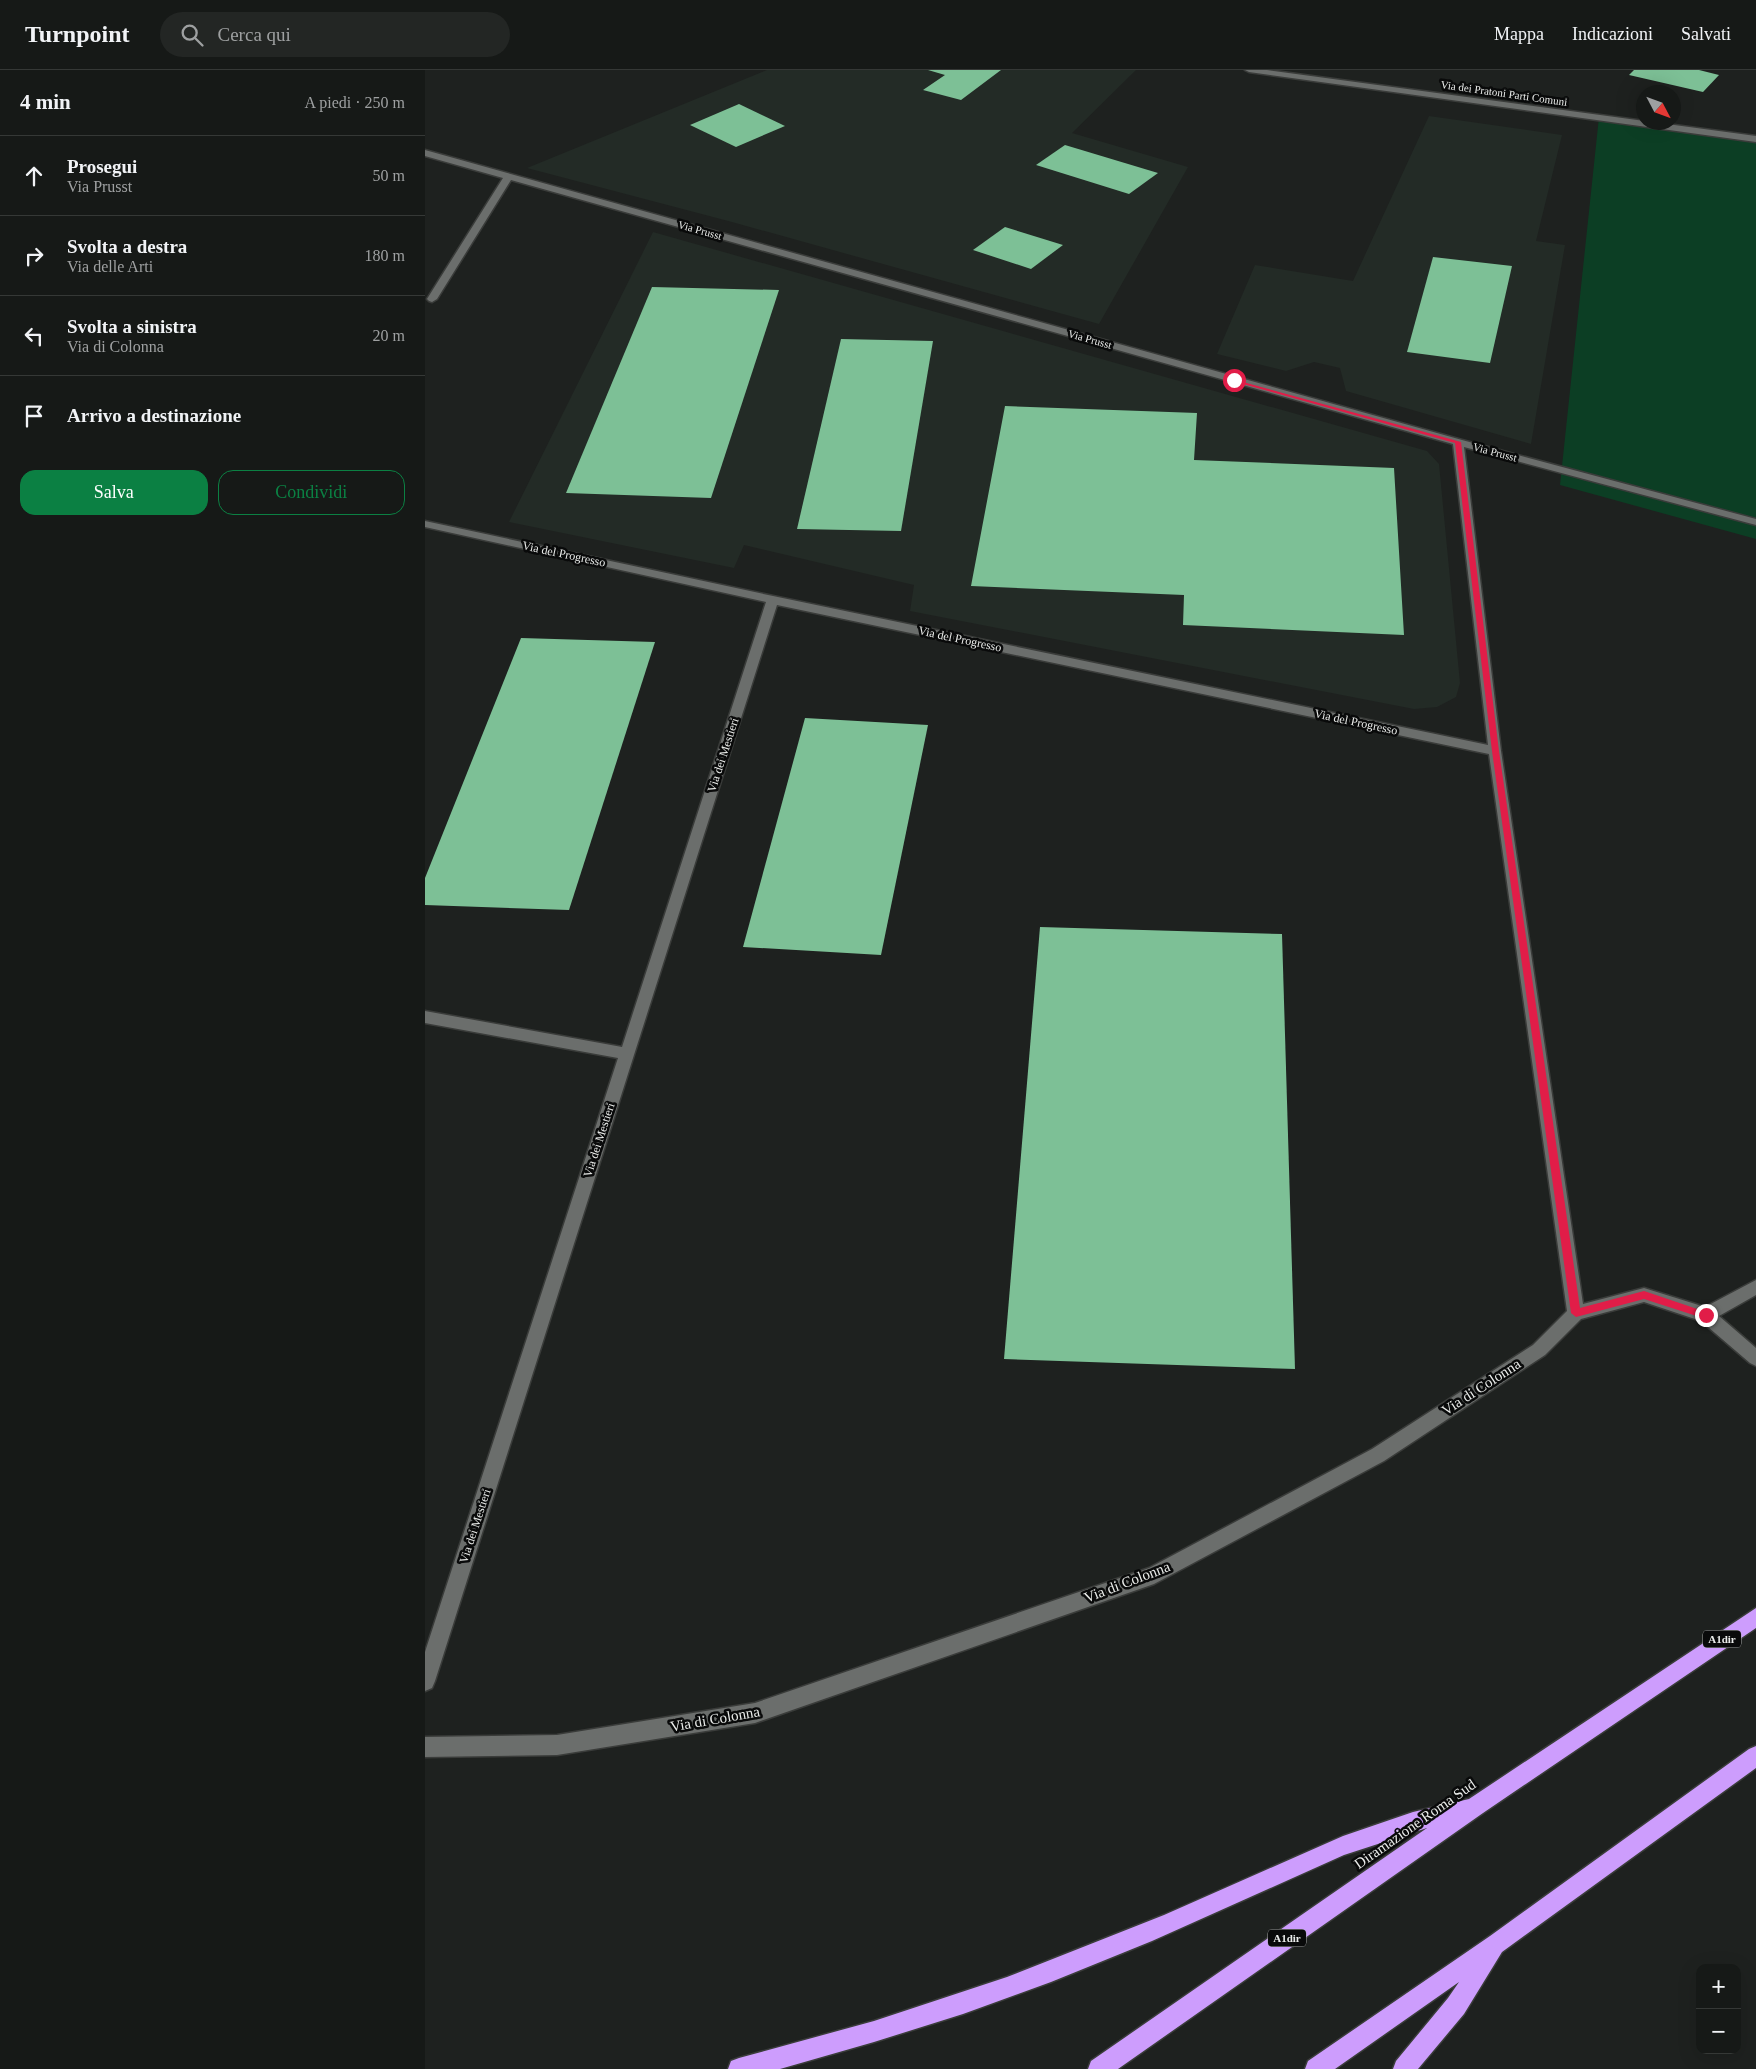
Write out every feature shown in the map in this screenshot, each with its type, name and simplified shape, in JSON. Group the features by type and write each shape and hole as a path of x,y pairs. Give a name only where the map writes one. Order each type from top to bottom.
{"highway":[{"name":"Diramazione Roma Sud","path":"1099,2069 1475,1806 1756,1616"},
{"path":"1316,2069 1497,1943 1756,1756"},
{"path":"739,2069 800,2053 947,2008 1094,1955 1247,1890 1343,1846 1423,1818 1475,1806"},
{"path":"1403,2069 1456,2006 1497,1943"}],"street":[{"name":"Via dei Pratoni Parti Comuni","path":"1249,70 1756,139"},
{"name":"Via Prusst","path":"425,153 1458,442 1756,522"},
{"path":"432,299 509,176"},
{"path":"1458,442 1495,751 1576,1313 1644,1295 1706,1315 1756,1358"},
{"name":"Via del Progresso","path":"425,524 773,600 1495,751"},
{"name":"Via dei Mestieri","path":"425,1681 773,600"},
{"path":"425,1017 627,1054"},
{"path":"1706,1315 1756,1286"},
{"name":"Via di Colonna","path":"425,1747 557,1745 755,1713 1154,1575 1378,1455 1539,1350 1576,1313"}],"shaded area":[{"path":"767,70 1136,70 1072,133 1188,167 1099,324 732,222 527,168"},
{"path":"1429,116 1562,135 1536,241 1565,245 1531,444 1346,391 1340,368 1314,362 1286,371 1217,354 1255,265 1353,281"},
{"path":"653,232 1427,451 1439,464 1460,683 1456,697 1437,707 1414,709 910,611 914,585 744,545 734,568 509,522"}],"green space":[{"path":"1599,117 1636,122 1636,130 1681,130 1681,128 1756,139 1756,539 1560,485"}],"building":[{"path":"928,70 1001,70 961,100 923,90 945,75"},
{"path":"1634,70 1699,70 1719,75 1703,92 1681,87 1681,85 1673,85 1629,75"},
{"path":"739,104 785,126 736,147 690,125"},
{"path":"1065,145 1158,173 1129,194 1036,165"},
{"path":"1005,227 1063,245 1031,269 973,250"},
{"path":"1433,257 1512,266 1490,363 1407,352"},
{"path":"652,287 779,290 711,498 566,493"},
{"path":"841,339 933,341 901,531 797,529"},
{"path":"1005,406 1197,413 1194,460 1394,468 1404,635 1183,625 1184,595 971,586"},
{"path":"521,638 655,642 569,910 425,905 425,878"},
{"path":"805,718 928,725 881,955 743,947"},
{"path":"1040,927 1282,934 1295,1369 1004,1359"}],"route":[{"path":"1234,380 1458,442 1495,751 1576,1313 1644,1295 1706,1315"}]}
